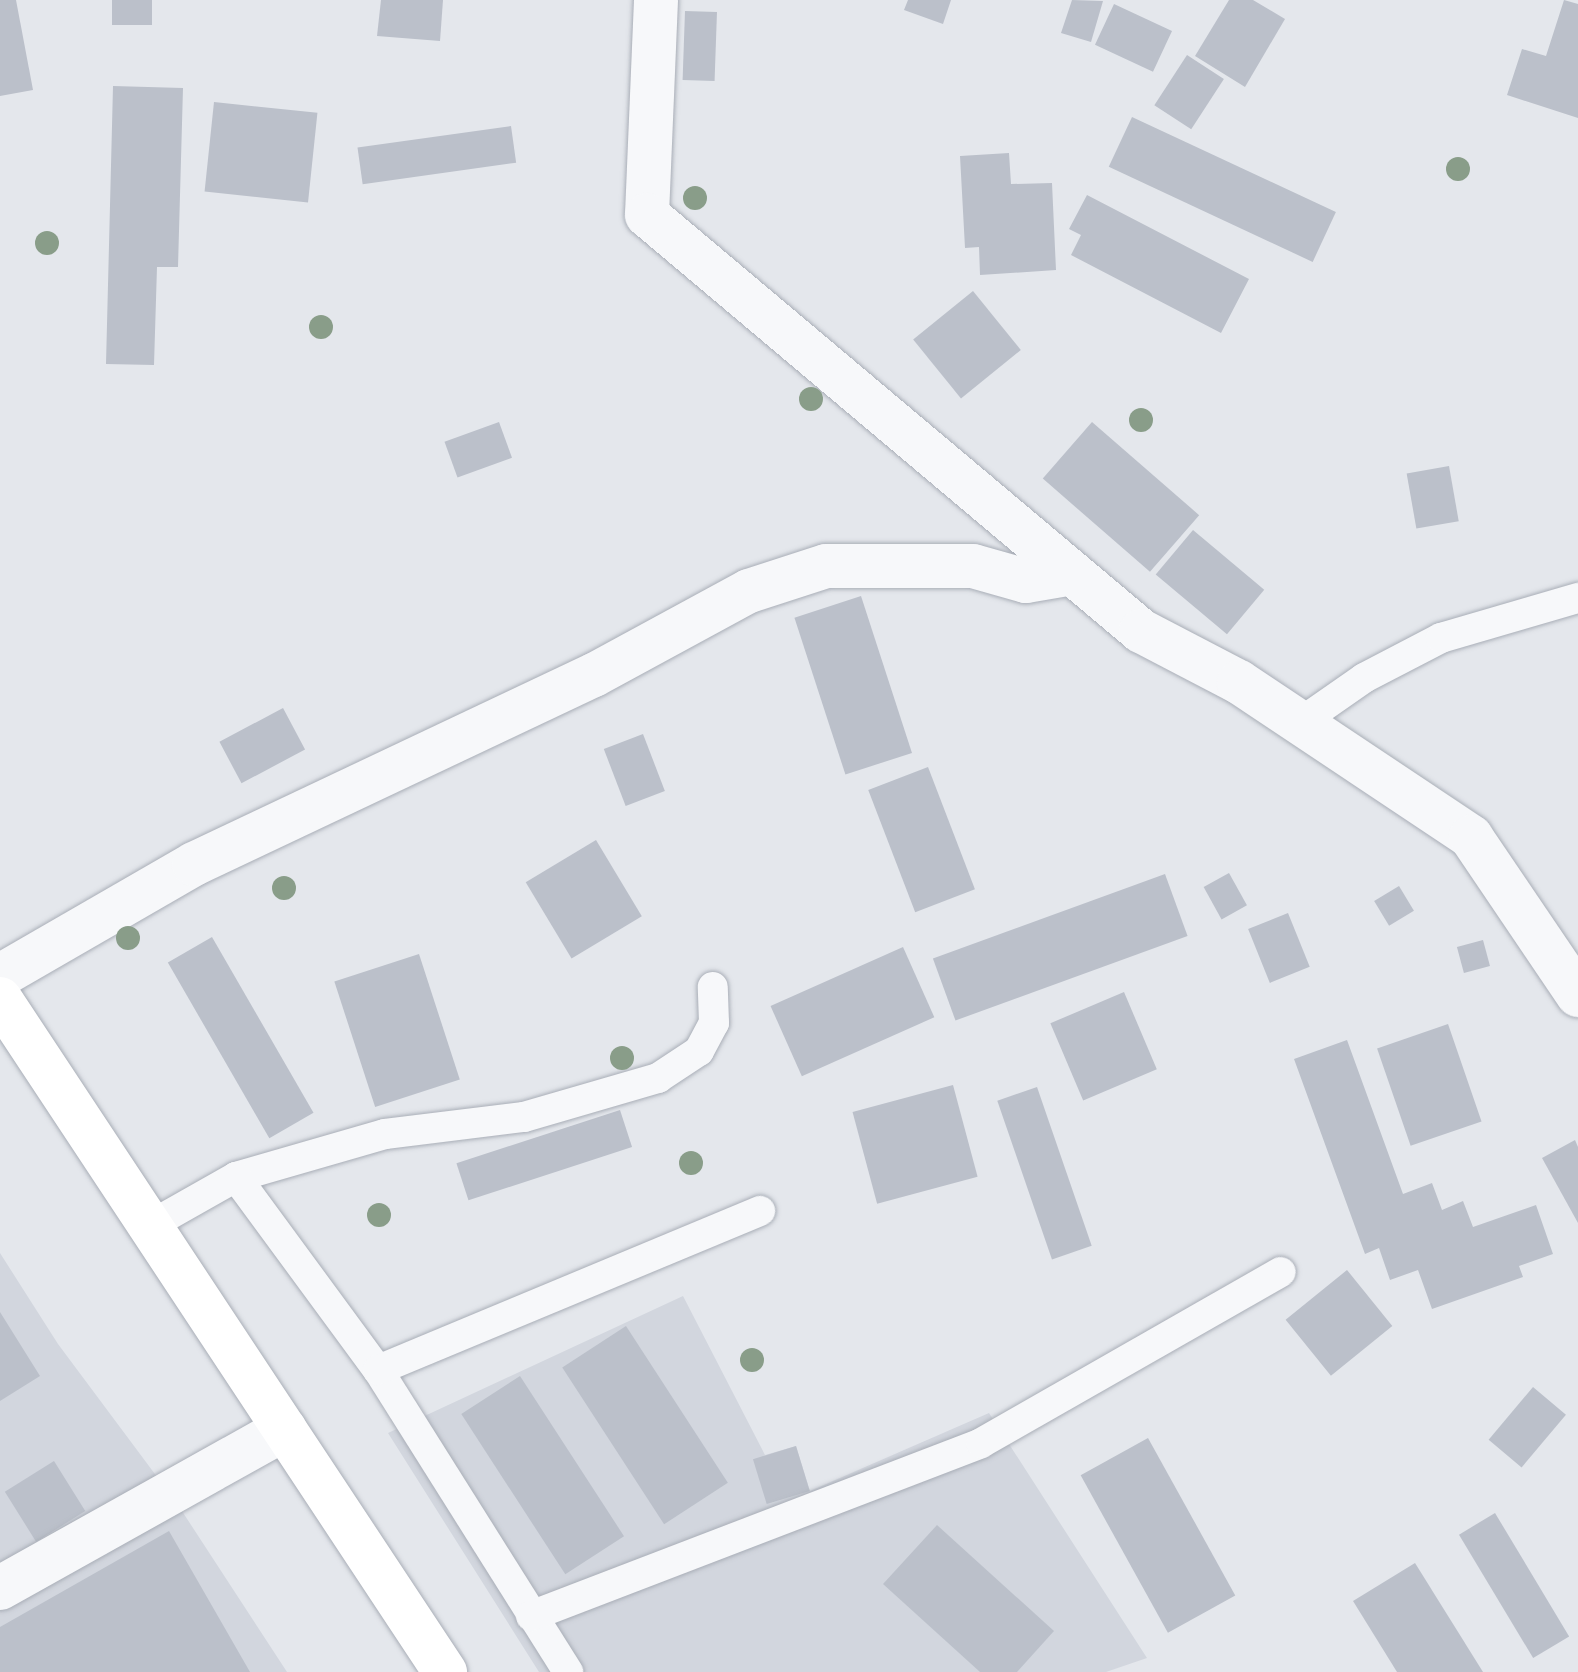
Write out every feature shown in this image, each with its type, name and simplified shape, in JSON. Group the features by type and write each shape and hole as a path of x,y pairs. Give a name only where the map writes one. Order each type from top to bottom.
{"main road":[{"path":"0,999 445,1672"}],"street":[{"path":"656,0 647,215 1068,574 1141,631 1301,722 1471,837 1578,995"},
{"path":"0,976 194,864 594,675 749,591 826,566 973,566 1026,581 1068,574"},
{"path":"0,1588 285,1429"}],"lane":[{"path":"1301,722 1364,678 1441,638 1578,598"},
{"path":"151,1225 236,1177 385,1134 524,1117 658,1078 699,1051 714,1023 713,987"},
{"path":"236,1177 378,1370 568,1672"},
{"path":"378,1370 760,1211"},
{"path":"531,1616 981,1443 1281,1272"}],"shaded area":[{"path":"0,1253 58,1344 178,1505 287,1672 0,1672"},
{"path":"683,1296 765,1455 796,1446 810,1491 989,1413 1147,1658 1106,1672 539,1672 388,1433"}],"building":[{"path":"0,0 16,0 33,90 0,96"},
{"path":"112,0 152,0 152,25 112,25"},
{"path":"381,0 443,0 440,41 377,36"},
{"path":"908,0 951,0 943,24 904,10"},
{"path":"1072,0 1103,1 1091,42 1061,33"},
{"path":"1229,0 1253,0 1285,19 1245,87 1195,56"},
{"path":"1564,0 1578,4 1578,118 1507,95 1522,49 1546,56"},
{"path":"1114,4 1172,31 1153,72 1095,45"},
{"path":"685,11 717,12 715,81 683,80"},
{"path":"1187,55 1224,79 1191,129 1154,105"},
{"path":"113,86 183,88 178,267 157,267 154,365 106,364"},
{"path":"214,102 317,113 308,202 205,192"},
{"path":"1132,117 1336,212 1313,262 1109,167"},
{"path":"511,126 516,163 363,184 358,148"},
{"path":"1009,153 1011,184 1052,183 1056,270 980,275 979,247 965,248 960,156"},
{"path":"1087,195 1249,279 1221,333 1071,255 1081,235 1069,229"},
{"path":"973,291 1021,350 961,399 913,339"},
{"path":"499,422 512,458 457,478 444,442"},
{"path":"1092,422 1199,515 1150,572 1043,479"},
{"path":"1449,466 1459,521 1416,529 1407,473"},
{"path":"1193,530 1264,590 1227,634 1156,574"},
{"path":"861,596 912,753 845,775 794,618"},
{"path":"283,708 305,749 241,783 219,742"},
{"path":"643,734 665,791 626,806 604,749"},
{"path":"928,767 975,889 915,912 868,790"},
{"path":"596,840 642,916 572,959 526,882"},
{"path":"1229,873 1247,905 1222,919 1204,887"},
{"path":"1165,874 1188,936 955,1020 933,958"},
{"path":"1399,886 1414,911 1389,926 1374,901"},
{"path":"1288,913 1310,967 1270,983 1248,929"},
{"path":"212,937 314,1113 269,1138 168,962"},
{"path":"1483,940 1490,966 1464,973 1457,947"},
{"path":"903,947 934,1017 802,1076 771,1006"},
{"path":"419,954 460,1080 375,1107 334,982"},
{"path":"1124,992 1157,1069 1083,1101 1050,1023"},
{"path":"1448,1024 1482,1121 1411,1146 1377,1048"},
{"path":"1347,1040 1403,1194 1432,1183 1442,1210 1463,1201 1473,1227 1536,1205 1553,1254 1519,1266 1523,1277 1432,1309 1418,1270 1390,1280 1379,1248 1365,1254 1294,1059"},
{"path":"953,1085 978,1177 877,1204 853,1112"},
{"path":"1037,1087 1092,1246 1052,1260 997,1101"},
{"path":"620,1110 632,1147 468,1200 456,1163"},
{"path":"1575,1140 1578,1147 1578,1223 1542,1158"},
{"path":"1347,1270 1392,1326 1331,1376 1286,1320"},
{"path":"0,1312 40,1376 0,1401"},
{"path":"626,1326 728,1483 664,1524 562,1367"},
{"path":"520,1376 624,1536 565,1574 461,1414"},
{"path":"1533,1387 1566,1415 1522,1467 1489,1440"},
{"path":"1148,1438 1235,1595 1168,1633 1081,1475"},
{"path":"796,1446 810,1491 767,1504 753,1459"},
{"path":"54,1461 85,1511 36,1542 5,1492"},
{"path":"1495,1513 1569,1636 1533,1658 1459,1535"},
{"path":"937,1525 1054,1631 1017,1672 980,1672 883,1584"},
{"path":"169,1531 250,1672 0,1672 0,1627"},
{"path":"1415,1563 1483,1672 1397,1672 1353,1601"}]}
